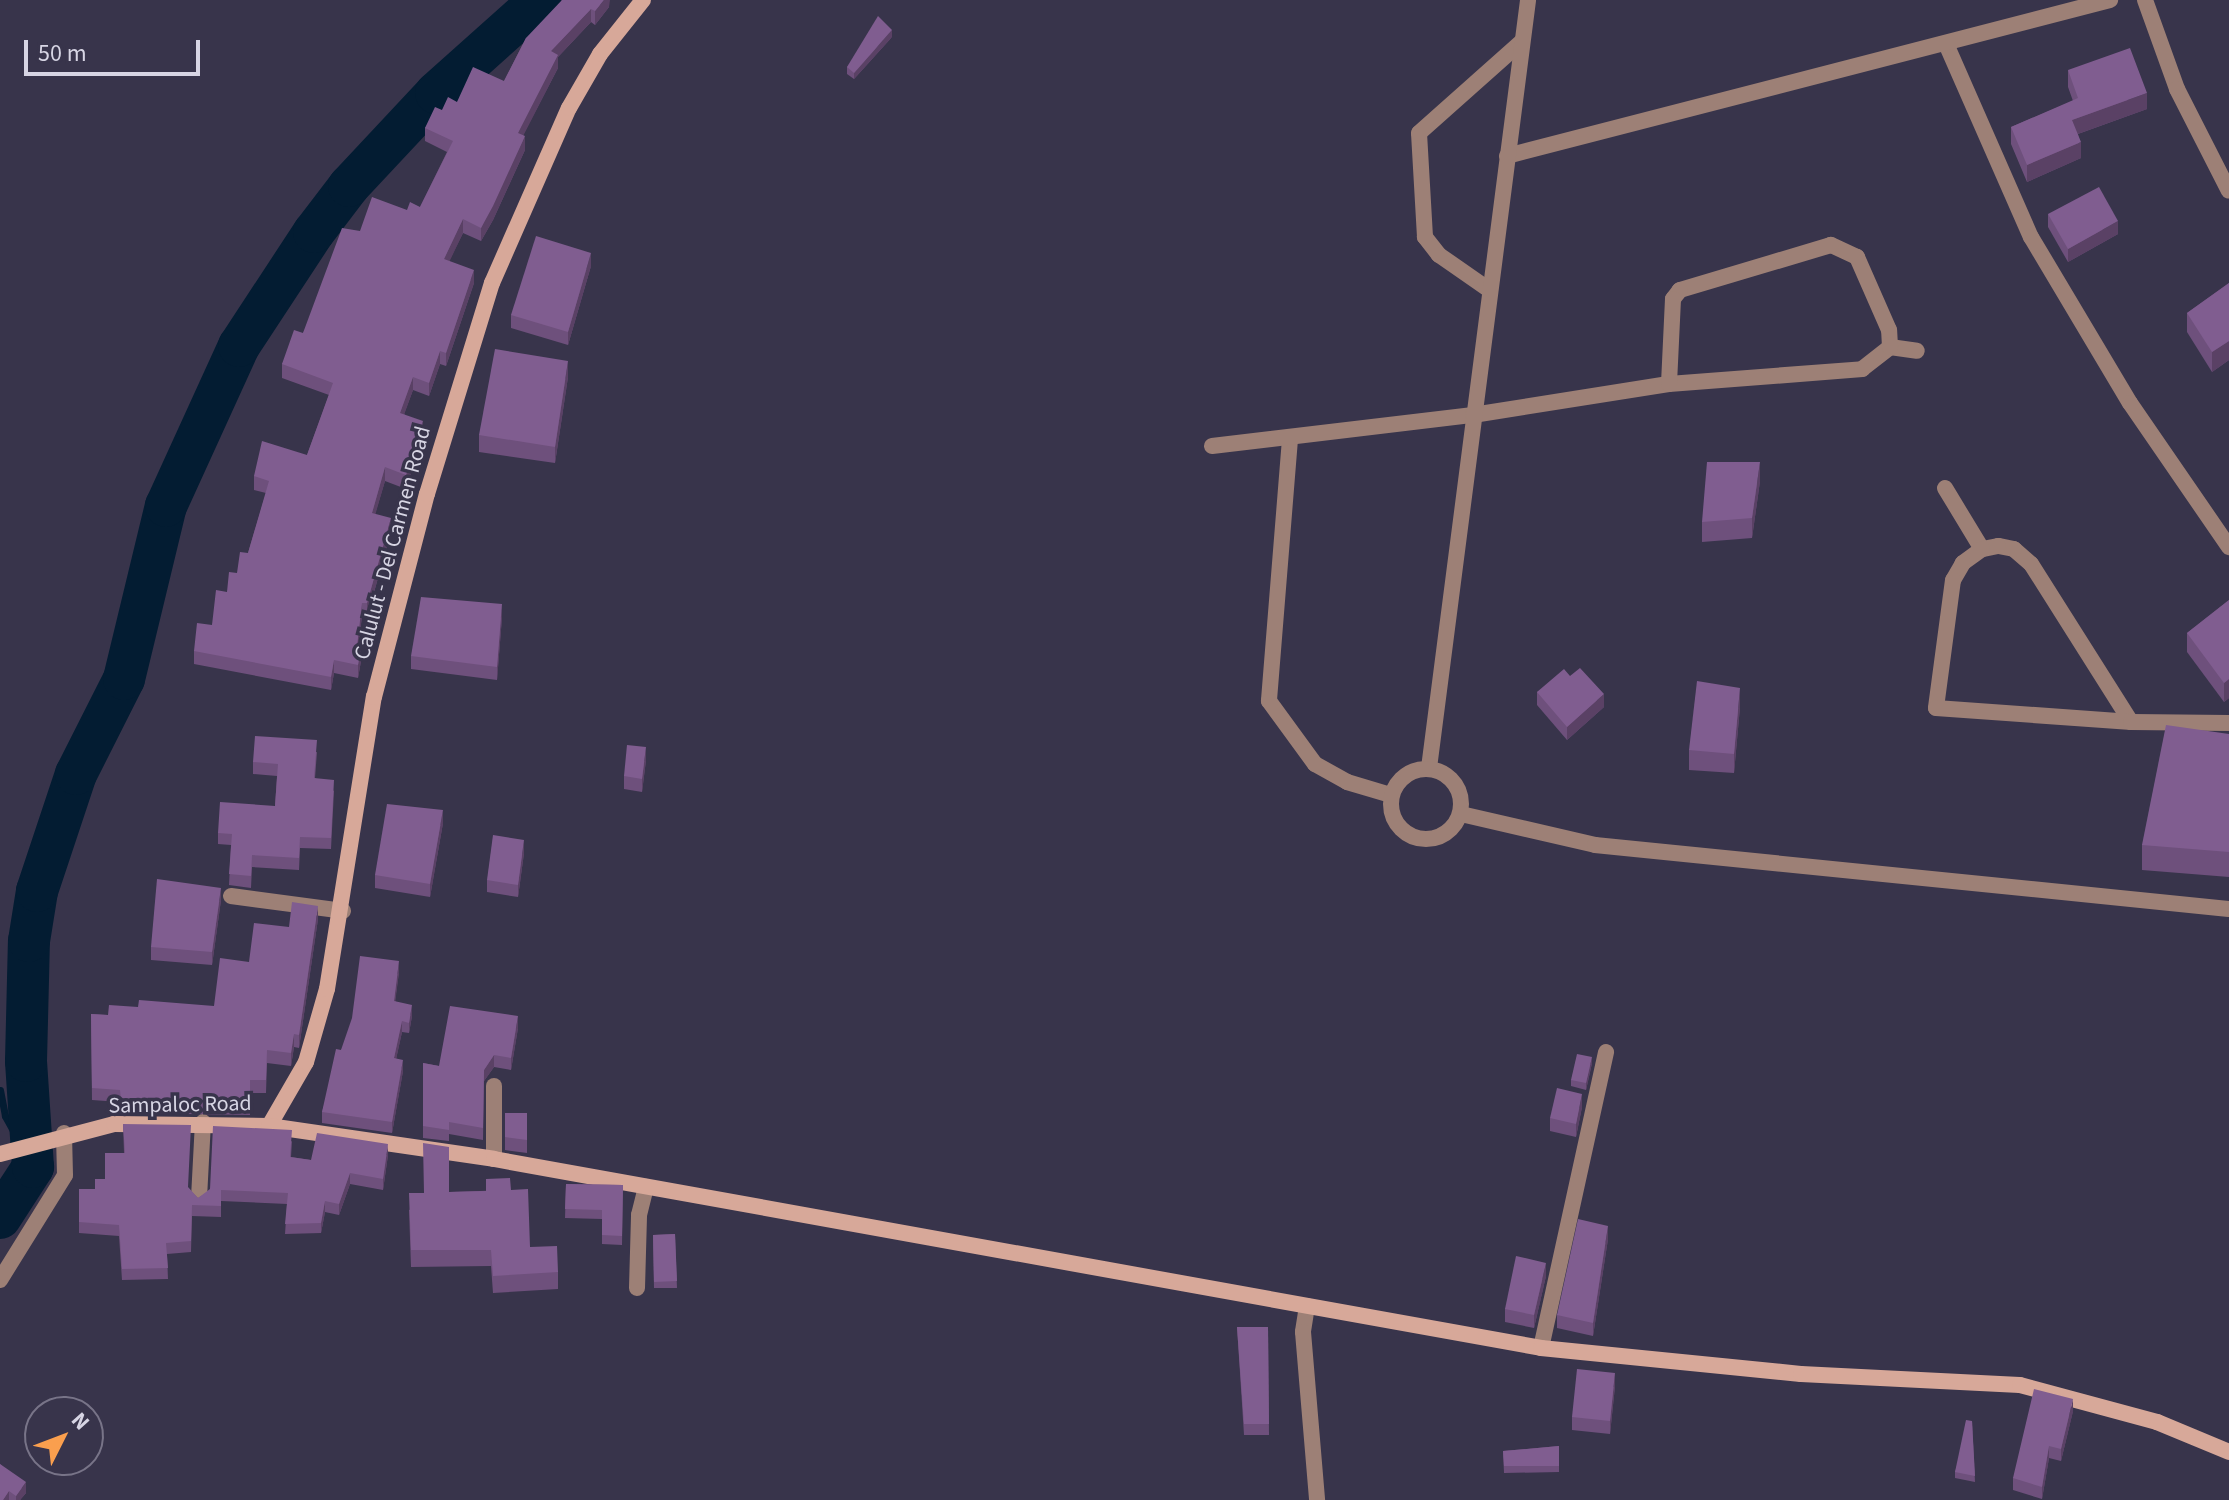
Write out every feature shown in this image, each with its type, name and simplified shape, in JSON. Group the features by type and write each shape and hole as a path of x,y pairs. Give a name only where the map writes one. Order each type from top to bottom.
{"main road":[{"name":"Calulut - Del Carmen Road","path":"269,1126 306,1062 343,911 374,697 427,494 492,283 569,108 600,54 643,0"},
{"name":"Sampaloc Road","path":"0,1154 59,1135 126,1123 203,1122 269,1126 494,1159 1541,1348 1801,1374 2020,1385 2157,1422 2229,1452"}],"street":[{"path":"1429,768 1488,289 1528,0"},
{"path":"1507,156 1947,46 2110,0"},
{"path":"2145,0 2177,89 2229,191"},
{"path":"1488,289 1439,255 1425,237 1419,133 1521,42"},
{"path":"1947,46 2011,195 2054,279 2130,403 2229,547"},
{"path":"1669,384 1673,299 1680,290 1831,245 1857,257 1889,330 1890,347"},
{"path":"1212,446 1473,415 1669,384 1862,369 1890,347 1917,351"},
{"path":"1290,439 1269,701 1315,764 1347,782 1391,795"},
{"path":"1945,488 1982,549"},
{"path":"2131,722 2031,564 2014,549 1982,549 1963,563 1953,580 1936,708 2131,722 2229,723"},
{"path":"1429,768 1448,776 1460,793 1461,814 1443,834 1417,839 1396,822 1391,795 1399,780 1429,768"},
{"path":"1461,814 1595,845 2229,909"},
{"path":"231,896 343,911"},
{"path":"1541,1348 1606,1052"},
{"path":"494,1086 494,1159"},
{"path":"199,1198 203,1122"},
{"path":"0,1280 65,1175 59,1135"},
{"path":"637,1288 640,1208 646,1187"},
{"path":"1307,1306 1303,1332 1317,1500"}],"building":[{"path":"562,0 604,0 595,11 591,9 551,51 558,55 518,133 525,136 493,206 481,228 463,219 444,259 474,270 446,353 440,351 429,383 413,377 400,413 423,421 406,475 385,467 372,513 391,518 367,603 362,603 358,665 334,660 331,677 194,651 197,623 212,625 216,590 227,592 229,572 237,573 240,552 248,553 269,481 254,476 262,441 307,455 333,383 282,364 294,330 303,333 342,228 360,231 372,197 407,210 410,202 420,207 453,141 425,128 435,107 442,110 448,97 457,102 473,67 504,81 526,38"},
{"path":"878,16 892,30 854,73 847,67"},
{"path":"2130,48 2147,93 2072,120 2081,142 2027,165 2011,127 2078,98 2068,70"},
{"path":"2099,187 2118,221 2068,249 2048,214"},
{"path":"536,236 591,253 568,332 511,315"},
{"path":"2229,283 2229,341 2212,352 2187,313"},
{"path":"495,349 568,361 555,447 479,435"},
{"path":"1707,462 1760,462 1752,518 1702,522"},
{"path":"421,597 502,604 497,667 411,656"},
{"path":"2229,600 2229,679 2224,683 2187,633"},
{"path":"1580,668 1604,694 1567,727 1537,692 1564,669 1570,676"},
{"path":"1697,681 1740,688 1734,754 1689,750"},
{"path":"2166,725 2229,734 2229,852 2142,845"},
{"path":"255,736 317,740 314,778 334,780 331,838 300,837 299,858 252,855 251,876 229,874 232,834 218,833 220,802 275,806 278,764 253,762"},
{"path":"627,745 646,747 642,779 624,776"},
{"path":"387,804 443,810 430,884 375,875"},
{"path":"493,835 524,840 518,885 487,880"},
{"path":"157,879 221,888 212,952 151,947"},
{"path":"292,902 318,906 299,1035 294,1034 291,1053 267,1050 266,1080 250,1080 250,1102 121,1100 120,1090 92,1088 91,1014 108,1015 109,1005 138,1007 139,1000 214,1006 220,958 249,962 254,923 289,927"},
{"path":"360,956 399,961 394,1001 412,1005 409,1023 402,1021 394,1058 403,1060 392,1122 322,1112 336,1049 341,1050 352,1018"},
{"path":"450,1006 518,1016 511,1058 494,1055 484,1070 483,1128 449,1122 449,1130 423,1126 423,1063 439,1066"},
{"path":"1577,1054 1592,1057 1586,1083 1571,1080"},
{"path":"1557,1088 1582,1094 1576,1124 1550,1118"},
{"path":"505,1113 527,1113 527,1140 505,1137"},
{"path":"123,1124 191,1125 188,1187 198,1198 210,1189 213,1126 292,1130 290,1157 311,1160 317,1133 388,1144 383,1179 350,1173 339,1204 325,1201 321,1223 285,1224 288,1193 221,1190 221,1206 192,1205 191,1241 166,1243 168,1268 122,1269 119,1225 79,1222 79,1189 95,1189 95,1179 105,1179 105,1153 125,1153"},
{"path":"423,1143 449,1147 449,1192 486,1191 486,1179 510,1178 511,1190 528,1189 530,1247 557,1246 558,1272 493,1276 491,1250 411,1250 409,1193 424,1193"},
{"path":"566,1184 623,1185 622,1236 602,1235 602,1210 565,1209"},
{"path":"1578,1219 1608,1226 1593,1323 1557,1315"},
{"path":"675,1234 677,1281 654,1282 653,1235"},
{"path":"1516,1256 1546,1263 1534,1315 1505,1309"},
{"path":"1237,1327 1268,1327 1269,1424 1244,1424"},
{"path":"1577,1369 1615,1373 1610,1421 1572,1417"},
{"path":"2034,1389 2073,1399 2061,1449 2049,1446 2042,1487 2013,1478"},
{"path":"1966,1420 1972,1421 1975,1476 1955,1472"},
{"path":"1559,1446 1559,1466 1504,1466 1503,1451"},
{"path":"0,1464 26,1482 16,1496 9,1491 3,1500 0,1500"}],"waterway":[{"path":"0,1218 33,1167 26,1061 29,941 37,891 76,774 124,679 166,506 239,346 314,232 349,186 436,93 540,0"},
{"path":"0,1090 5,1116 33,1167"}]}
